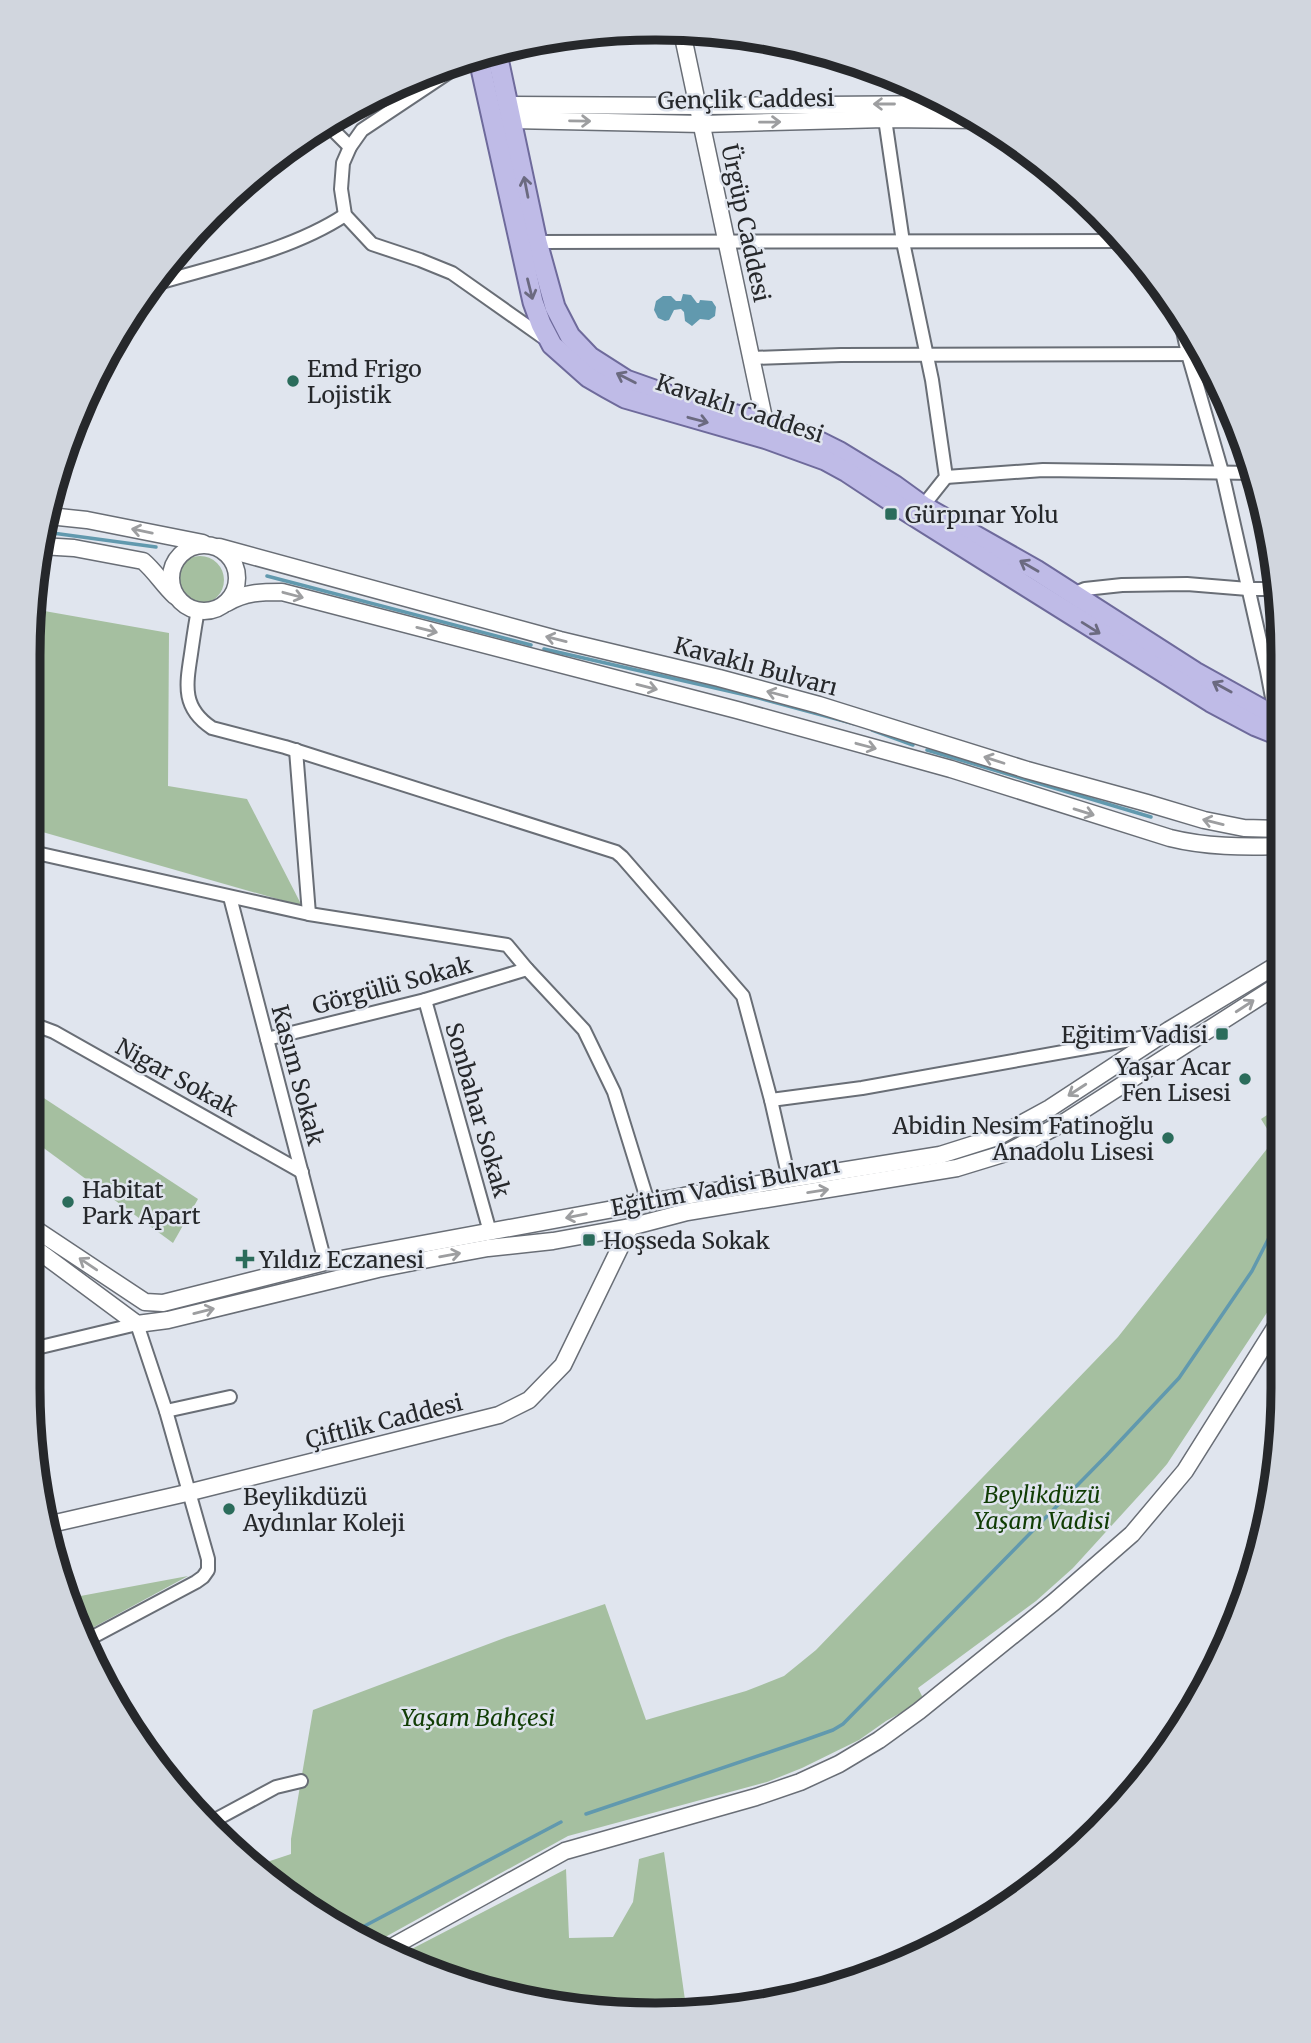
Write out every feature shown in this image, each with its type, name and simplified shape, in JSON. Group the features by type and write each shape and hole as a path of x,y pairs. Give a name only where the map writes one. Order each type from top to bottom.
{"main road":[{"name":"Ürgüp Caddesi","path":"684,41 765,423"},
{"name":"Kavaklı Caddesi","path":"499,60 537,242 555,307 570,336 590,357 626,380 812,438 840,452 923,506 1036,570 1195,672 1271,707"},
{"name":"Kavaklı Caddesi","path":"480,66 533,302 552,345 588,377 625,398 767,439 825,460 1211,702 1271,732"},
{"name":"Gençlik Caddesi","path":"510,112 698,106 928,104"},
{"name":"Gençlik Caddesi","path":"510,112 702,124 957,120"},
{"name":"Kavaklı Bulvarı","path":"56,517 87,520 214,546 546,636 818,705 1027,770 1204,820 1244,828 1271,829"},
{"path":"177,597 172,587 171,575 173,564 179,555 198,545 214,546 228,554 237,572 234,594 227,603"},
{"path":"50,547 74,548 143,561 185,605 198,610"},
{"name":"Kavaklı Bulvarı","path":"198,610 218,609 235,598 258,592 282,592 737,710 951,769 1193,844 1271,846"},
{"name":"Eğitim Vadisi Bulvarı","path":"145,1302 163,1303 325,1262 648,1202 940,1155 997,1137 1056,1105 1271,968"},
{"name":"Eğitim Vadisi Bulvarı","path":"137,1324 168,1320 365,1272 439,1257 488,1248 553,1241 629,1227 687,1212 957,1168 1006,1153 1063,1122 1271,990"},
{"path":"648,1202 652,1220"},
{"name":"Çiftlik Caddesi","path":"55,1523 191,1492 511,1410 529,1400 563,1364 629,1227"},
{"path":"40,1232 145,1302"},
{"path":"40,1252 137,1324"},
{"path":"396,1945 565,1851 800,1782 839,1764 879,1740 1054,1602 1132,1534 1185,1471 1271,1334"}],"street":[{"path":"432,83 362,130 350,147 343,163 341,189 345,215 372,244 452,273 545,337 552,345"},
{"path":"886,119 904,242 927,355 946,477 923,506"},
{"path":"334,131 350,147"},
{"path":"168,280 282,246 316,232 345,215"},
{"path":"537,242 1110,241"},
{"path":"1186,345 1222,472 1271,685"},
{"path":"751,358 841,355 1191,354"},
{"path":"946,477 1043,470 1243,473"},
{"path":"1073,594 1085,589 1122,585 1187,584 1266,589"},
{"path":"198,610 186,689 193,710 202,722 212,728 296,750 616,852 622,857 743,996 789,1179"},
{"path":"296,750 309,914"},
{"path":"40,854 309,914 507,945 584,1030 614,1092 648,1202"},
{"name":"Kasım Sokak","path":"230,897 325,1262"},
{"name":"Görgülü Sokak","path":"267,1039 425,1000 527,969"},
{"name":"Sonbahar Sokak","path":"425,1000 490,1232"},
{"name":"Nigar Sokak","path":"40,1027 54,1032 302,1172"},
{"path":"771,1100 862,1088 1136,1040 1170,1030"},
{"path":"93,1637 203,1577 208,1570 208,1559 191,1492 137,1324 145,1302"},
{"path":"40,1347 137,1324"},
{"path":"166,1410 230,1397"},
{"path":"216,1819 276,1787 301,1781"}],"green space":[{"path":"200,556 217,563 224,580 217,597 200,604 183,597 176,580 183,563"},
{"path":"42,611 169,633 168,786 247,799 302,906 40,831"},
{"path":"40,1096 198,1199 173,1243 40,1145"},
{"name":"Beylikdüzü Yaşam Vadisi","path":"1271,1112 1271,1135 1261,1119"},
{"name":"Beylikdüzü Yaşam Vadisi","path":"1271,1144 1271,1307 1155,1478 1073,1568 1036,1601 918,1688 924,1700 859,1740 767,1782 568,1836 382,1939 314,1899 265,1863 291,1854 291,1839 313,1710 507,1637 605,1604 646,1720 746,1691 784,1676 816,1650 1118,1337"},
{"path":"188,1576 90,1629 77,1597"},
{"path":"664,1852 685,2002 615,2001 535,1991 458,1970 408,1951 566,1869 569,1938 613,1937 633,1902 639,1859"}],"water":[{"path":"683,294 691,295 697,303 700,300 712,301 716,307 715,316 709,320 700,319 692,326 685,321 681,309 674,310 669,320 658,318 654,310 656,301 663,296 671,296 676,301 681,301"}],"waterway":[{"path":"52,533 156,547"},
{"path":"267,576 531,645"},
{"path":"544,649 759,698 855,724"},
{"path":"872,730 913,745"},
{"path":"927,750 1151,817"},
{"path":"586,1814 805,1740 843,1724 1179,1378 1252,1271 1271,1234"},
{"path":"362,1927 561,1822"}],"place":[{"name":"Emd Frigo Lojistik","path":"293,381"},
{"name":"Gürpınar Yolu","path":"891,514"},
{"name":"Eğitim Vadisi","path":"1222,1034"},
{"name":"Yaşar Acar Fen Lisesi","path":"1245,1079"},
{"name":"Abidin Nesim Fatinoğlu Anadolu Lisesi","path":"1168,1138"},
{"name":"Habitat Park Apart","path":"68,1202"},
{"name":"Hoşseda Sokak","path":"589,1240"},
{"name":"Yıldız Eczanesi","path":"245,1259"},
{"name":"Beylikdüzü Aydınlar Koleji","path":"229,1509"}],"park label":[{"name":"Yaşam Bahçesi","path":"478,1717"}]}
